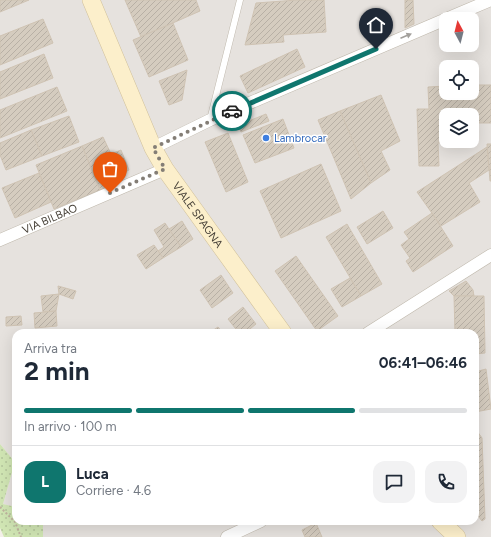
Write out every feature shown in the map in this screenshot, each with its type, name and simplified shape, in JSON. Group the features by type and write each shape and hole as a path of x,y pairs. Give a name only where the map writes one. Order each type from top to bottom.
{"street":[{"name":"VIALE SPAGNA","path":"91,0 153,148 165,169 280,329"},
{"path":"463,12 491,0"},
{"path":"153,148 210,120 439,22"},
{"name":"VIA BILBAO","path":"0,240 165,169"},
{"path":"374,329 491,255"},
{"path":"227,537 252,525"},
{"path":"443,525 451,537"},
{"path":"444,525 457,537"}],"lane":[{"path":"210,120 240,0"}],"path":[{"path":"0,507 12,518"},
{"path":"17,525 22,537"}],"shaded area":[{"path":"0,0 491,0 491,537 43,537 43,525 479,525 479,329 12,329 12,458 0,444"},
{"path":"12,472 12,506 3,504"}],"green space":[{"path":"0,444 12,458 12,472 3,504 12,506 12,525 43,525 43,537 4,537 0,528"}],"building":[{"path":"0,0 29,0 0,12"},
{"path":"125,0 196,0 200,11 141,37"},
{"path":"324,0 326,32 283,35 284,42 245,45 256,3"},
{"path":"405,0 413,0 414,24 405,28"},
{"path":"43,19 53,43 0,65 0,36"},
{"path":"173,23 188,60 149,77 133,40"},
{"path":"297,49 305,67 248,93 240,76"},
{"path":"44,54 53,78 0,99 0,72"},
{"path":"187,70 182,100 169,105 159,81"},
{"path":"479,85 491,85 491,123 479,123 479,108 439,108 439,166 419,166 417,109 429,109 428,87 439,86 439,100 479,100"},
{"path":"57,87 67,111 0,138 0,110"},
{"path":"381,95 400,141 381,151 390,170 371,183 340,111"},
{"path":"340,111 371,183 351,199 318,120"},
{"path":"266,114 269,121 241,132 239,125"},
{"path":"69,116 79,142 42,156 31,130"},
{"path":"283,119 294,148 255,163 243,135"},
{"path":"31,130 42,156 6,170 0,155 0,143"},
{"path":"228,133 248,182 226,192 205,142"},
{"path":"103,137 111,154 121,150 129,170 120,174 123,180 100,190 82,146"},
{"path":"487,144 491,144 491,181 490,181"},
{"path":"82,146 100,190 54,209 36,165"},
{"path":"487,147 489,170 469,183 480,202 441,226 417,192"},
{"path":"321,164 341,211 281,238 260,191"},
{"path":"39,173 51,202 15,218 2,188"},
{"path":"383,211 393,228 367,244 357,227"},
{"path":"432,213 453,246 413,272 406,261 410,258 401,245 409,239 404,232"},
{"path":"182,221 193,239 181,247 169,229"},
{"path":"165,223 181,247 163,258 158,251 164,247 154,230"},
{"path":"347,224 382,284 361,296 326,237"},
{"path":"154,245 163,258 146,269 137,255"},
{"path":"296,256 338,316 320,329 316,329 275,271"},
{"path":"221,275 233,293 212,308 200,290"},
{"path":"350,278 361,296 342,307 331,289"},
{"path":"466,281 473,290 474,296 454,296 449,291"},
{"path":"58,286 76,291 73,299 59,294"},
{"path":"59,294 56,311 43,312 41,296"},
{"path":"454,296 484,296 485,353 479,354 479,329 455,329"},
{"path":"243,307 256,324 250,329 236,329 228,319"},
{"path":"56,311 57,326 35,328 34,313"},
{"path":"21,316 22,325 6,326 6,317"},
{"path":"486,369 491,409 479,411 479,371"},
{"path":"479,434 482,438 485,519 482,521 479,517"},
{"path":"312,525 317,525 322,537 305,537 302,530"}],"way so far":[{"path":"110,193 165,169 153,148 232,111"}],"place":[{"name":"Lambrocar","path":"266,138"}],"route":[{"path":"232,111 376,49"}]}
